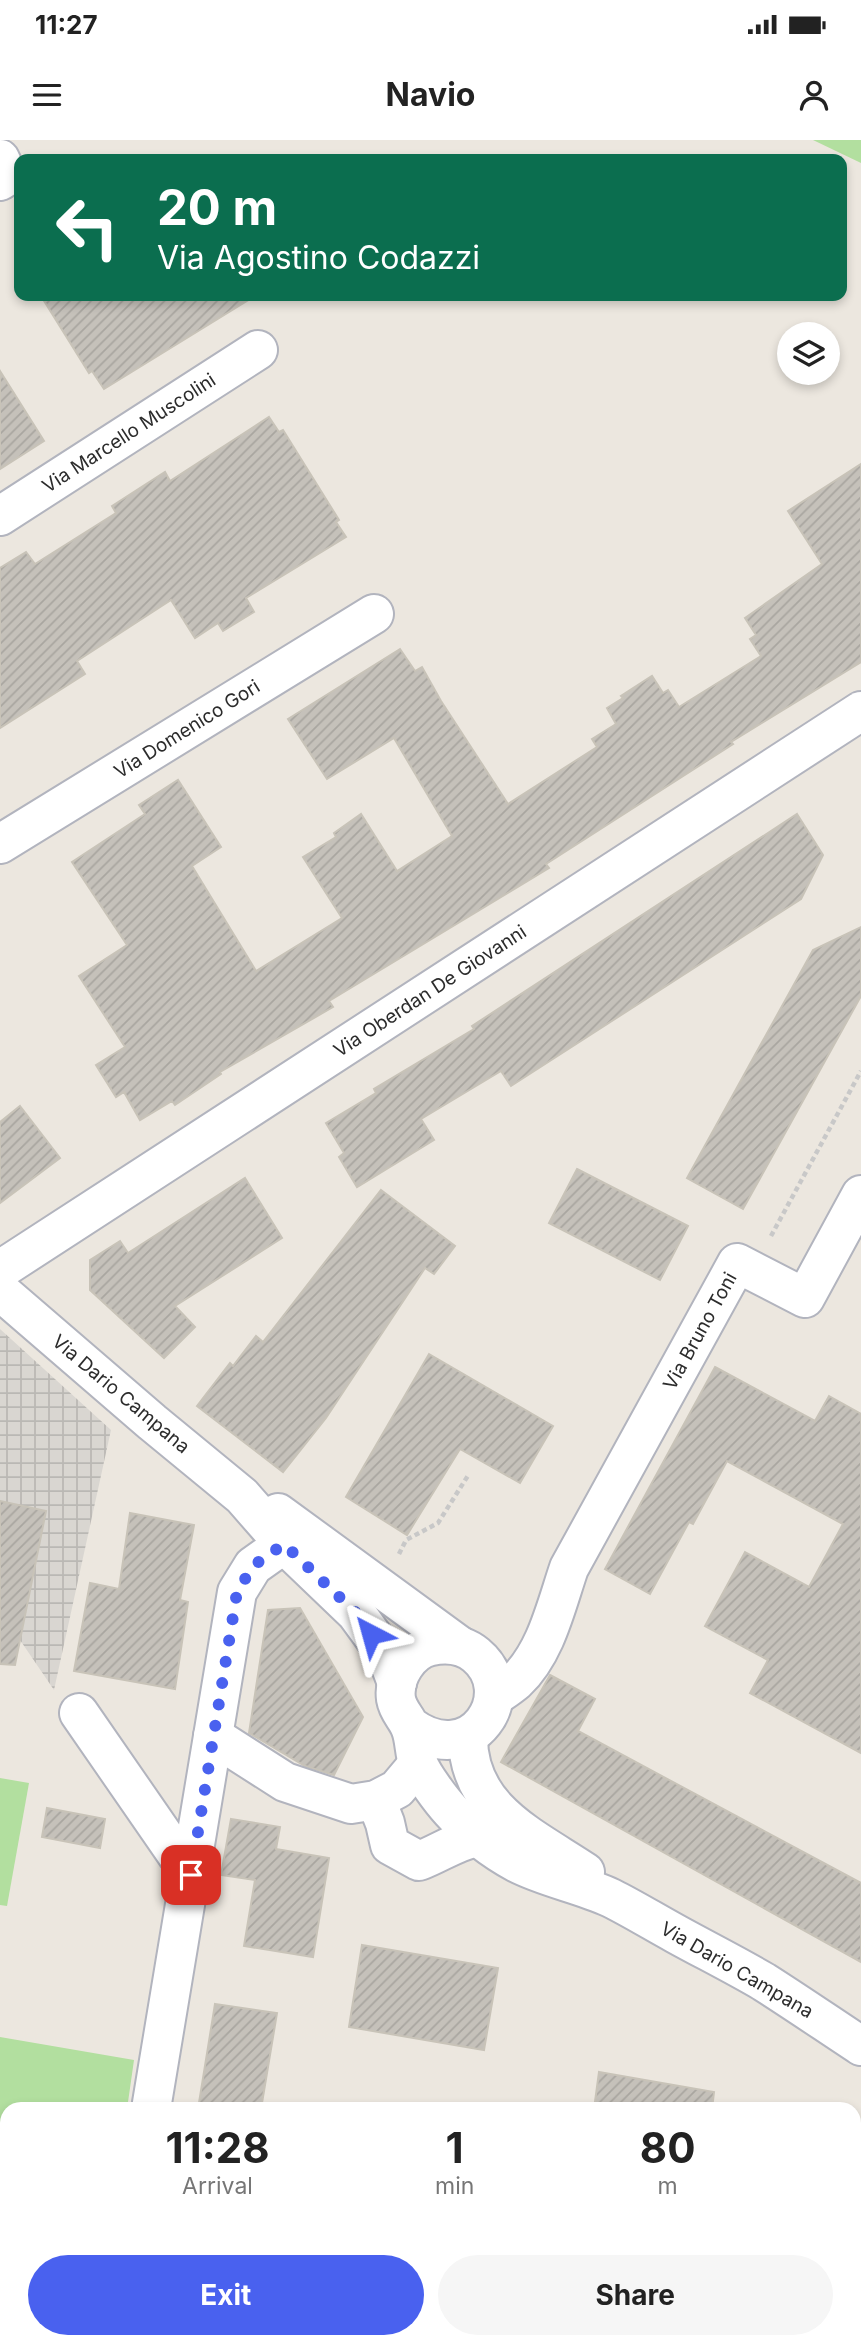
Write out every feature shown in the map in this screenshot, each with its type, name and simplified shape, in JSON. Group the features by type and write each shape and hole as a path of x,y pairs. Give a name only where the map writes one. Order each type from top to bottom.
{"street":[{"name":"Via Marcello Muscolini","path":"0,516 258,350"},
{"name":"Via Domenico Gori","path":"0,844 373,614"},
{"name":"Via Oberdan De Giovanni","path":"0,1270 861,711"},
{"name":"Via Bruno Toni","path":"494,1697 517,1680 534,1658 551,1622 569,1568 737,1263 805,1298 861,1195"},
{"name":"Via Dario Campana","path":"0,1290 152,1422 243,1496 284,1544 356,1613 386,1654 397,1683 396,1699 410,1726 418,1764 450,1810 477,1836 518,1863 610,1898 763,1982 861,2046"},
{"name":"Via Dario Campana","path":"243,1496 283,1515 470,1653"},
{"path":"152,2102 237,1592 253,1566 284,1544"},
{"name":"Via Bruno Toni","path":"470,1653 502,1651 520,1635 536,1605 569,1568"},
{"path":"397,1683 402,1668 413,1655 427,1647 443,1644 470,1653 486,1665 492,1681 494,1697 489,1714 468,1736 453,1741 437,1741 410,1726"},
{"path":"79,1713 191,1875"},
{"path":"213,1735 285,1782 351,1804 376,1800 397,1789 418,1764"},
{"name":"Via Dario Campana","path":"468,1736 468,1754 473,1777 483,1794 506,1819 589,1875 610,1898"},
{"path":"376,1800 390,1845 419,1861 439,1854 459,1841 477,1836"}],"path":[{"path":"752,1271 861,1071"},
{"path":"396,1558 406,1540 439,1522 469,1474"}],"green space":[{"path":"813,140 861,140 861,163"},
{"path":"0,1778 29,1783 7,1906 0,1905"},
{"path":"0,2037 134,2060 128,2102 0,2102"}],"shaded area":[{"path":"0,1329 111,1430 54,1690 20,1640 46,1512 0,1501"}],"building":[{"path":"44,301 247,301 104,389 92,371 89,373"},
{"path":"0,371 44,441 0,469"},
{"path":"269,417 279,432 283,430 339,520 336,522 346,537 246,598 254,612 223,631 218,623 195,638 171,600 77,661 85,674 0,728 0,568 26,552 35,564 116,513 112,506 165,472 170,481"},
{"path":"861,464 861,662 731,742 733,744 546,864 549,868 329,1001 333,1007 220,1072 221,1074 175,1105 172,1101 140,1120 124,1092 116,1097 96,1065 125,1047 79,976 127,945 72,862 145,814 139,805 178,780 221,847 192,866 256,971 342,918 303,857 336,837 334,833 361,814 397,871 452,836 394,738 327,779 288,719 400,649 415,671 422,667 508,804 597,747 592,739 616,724 607,708 652,676 663,693 668,690 679,707 761,656 750,639 756,635 745,618 822,564 788,511"},
{"path":"797,814 823,855 801,899 511,1086 501,1071 421,1119 434,1140 357,1187 339,1157 344,1153 326,1123 376,1093 374,1089 474,1029 472,1026"},
{"path":"861,927 861,996 743,1209 687,1178 813,950"},
{"path":"20,1106 60,1158 0,1203 0,1122"},
{"path":"577,1169 688,1226 660,1280 549,1223"},
{"path":"245,1178 282,1238 175,1306 195,1327 164,1358 90,1290 90,1260 120,1241 128,1253"},
{"path":"381,1190 455,1246 434,1274 425,1268 326,1418 283,1472 197,1406 230,1363 233,1366 256,1336 263,1342"},
{"path":"429,1354 553,1426 520,1483 460,1449 407,1535 346,1497"},
{"path":"715,1367 815,1421 829,1396 861,1414 861,1753 750,1693 768,1660 705,1626 745,1552 809,1587 843,1524 727,1461 693,1524 689,1522 650,1594 605,1569"},
{"path":"0,1501 46,1511 15,1665 0,1664"},
{"path":"130,1513 194,1525 180,1600 188,1602 175,1689 74,1671 90,1583 119,1589"},
{"path":"300,1608 363,1717 334,1775 305,1766 249,1733 268,1610"},
{"path":"550,1675 595,1699 578,1731 861,1883 861,1962 501,1762"},
{"path":"47,1808 105,1819 100,1848 42,1837"},
{"path":"231,1819 280,1827 276,1849 329,1858 313,1957 244,1946 255,1880 221,1875"},
{"path":"362,1945 498,1968 484,2050 349,2027"},
{"path":"215,2004 277,2013 262,2102 199,2102"},
{"path":"599,2072 714,2092 713,2102 595,2102"}],"route":[{"path":"191,1875 237,1592 253,1566 284,1544 356,1613 371,1634"}]}
